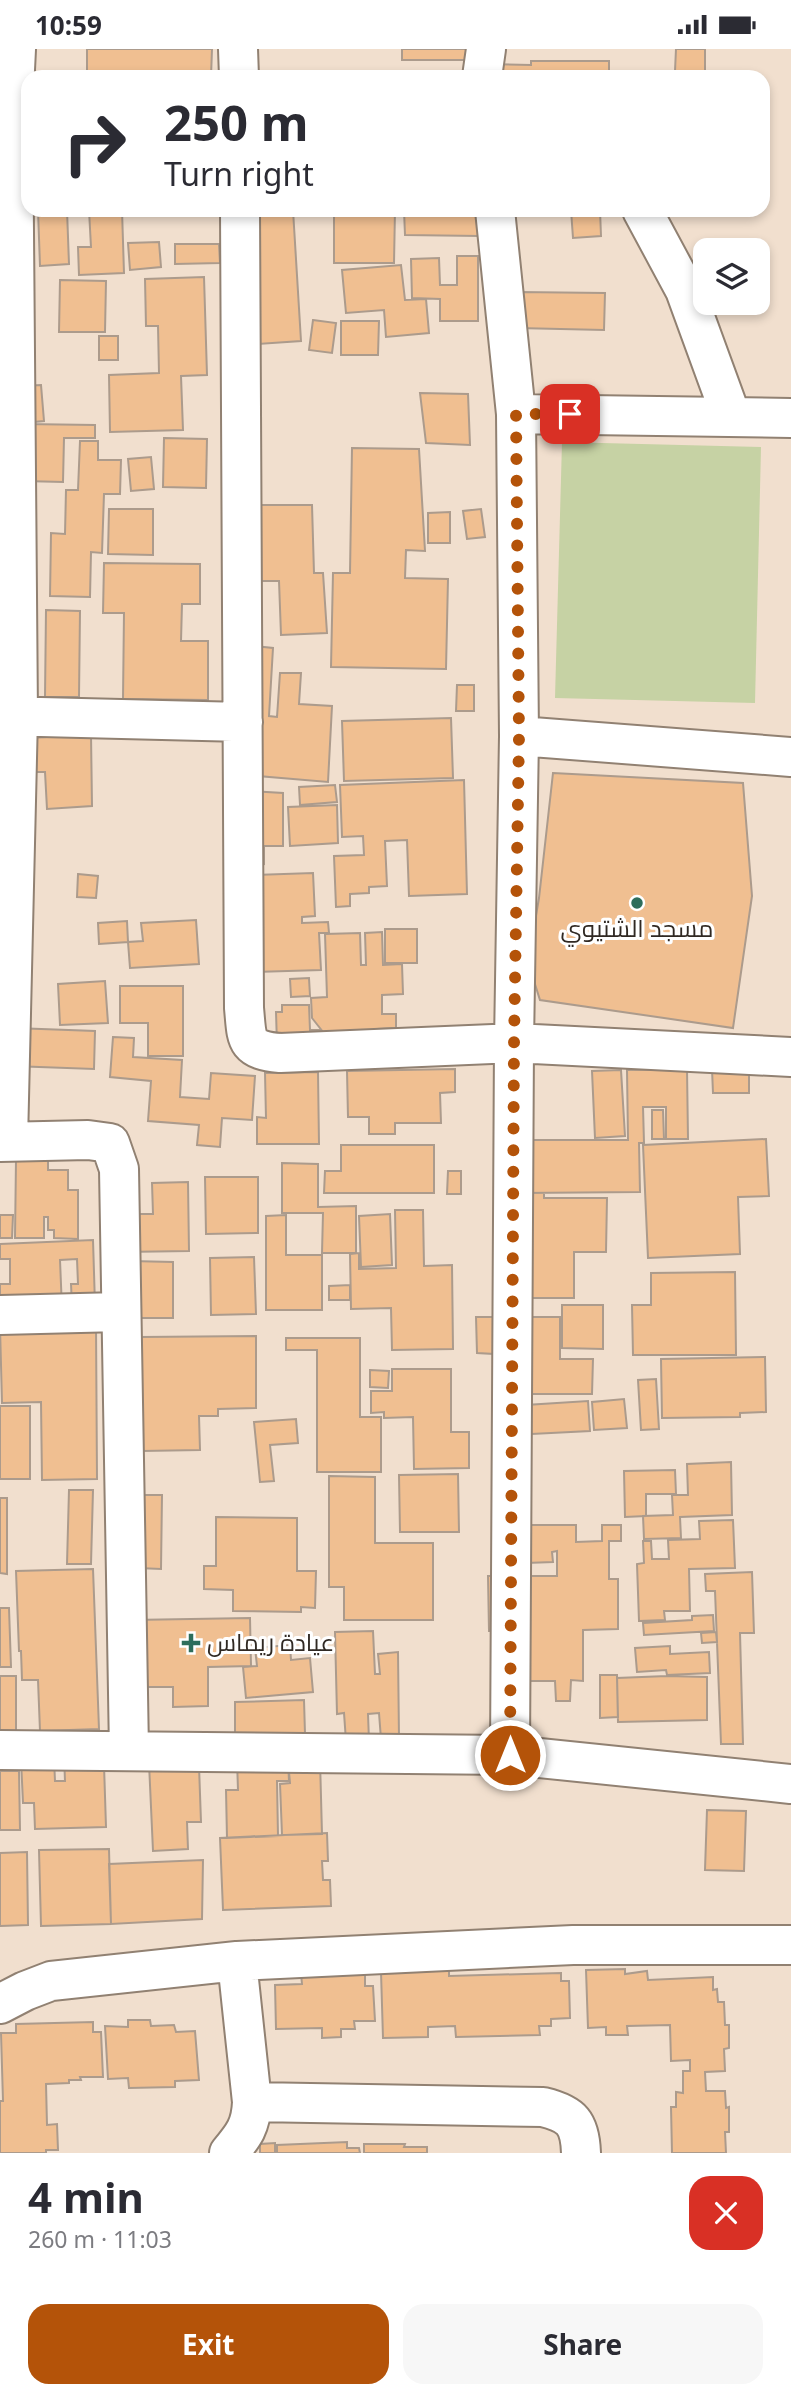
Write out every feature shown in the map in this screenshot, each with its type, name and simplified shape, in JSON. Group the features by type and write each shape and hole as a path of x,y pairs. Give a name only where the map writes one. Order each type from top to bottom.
{"street":[{"path":"16,49 4,1142 88,1140 110,1143 119,1169 130,1751"},
{"path":"238,49 239,70"},
{"path":"483,70 486,49"},
{"path":"240,217 244,1008 246,1033 252,1045 262,1052 280,1053 514,1044 791,1057"},
{"path":"496,217 516,414 519,736 514,1044 510,1755"},
{"path":"646,217 685,290 731,416"},
{"path":"516,414 791,418"},
{"path":"9,716 243,722"},
{"path":"519,736 791,757"},
{"path":"0,1315 120,1312"},
{"path":"0,1750 510,1755 791,1784"},
{"path":"0,2004 25,1990 51,1981 237,1961 573,1945 791,1945"},
{"path":"229,2153 246,2133 252,2119 237,1961"},
{"path":"252,2102 543,2107 568,2116 578,2128 581,2153"}],"green space":[{"path":"562,442 761,447 755,703 555,698"}],"building":[{"path":"87,49 212,49 211,70 87,70"},
{"path":"402,49 476,49 476,60 402,60"},
{"path":"676,49 705,49 705,70 675,70"},
{"path":"531,61 609,61 609,70 487,70 487,64 531,65"},
{"path":"38,217 67,217 69,264 40,266"},
{"path":"89,217 122,217 124,273 79,275 78,247 91,247"},
{"path":"249,217 293,217 301,341 258,344"},
{"path":"334,217 395,217 394,263 334,263"},
{"path":"404,217 479,217 479,236 405,235"},
{"path":"572,217 600,217 601,236 573,238"},
{"path":"159,242 161,267 130,270 128,243"},
{"path":"175,244 219,244 220,263 175,264"},
{"path":"457,256 478,256 478,321 440,321 440,299 412,298 411,259 439,258 440,285 457,285"},
{"path":"401,265 405,300 426,299 429,333 386,337 384,310 346,313 342,270"},
{"path":"204,277 207,375 181,376 183,430 110,432 109,375 159,373 158,326 146,326 145,279"},
{"path":"60,280 106,281 105,332 59,332"},
{"path":"518,292 605,293 604,330 517,328"},
{"path":"313,320 336,323 332,353 309,350"},
{"path":"341,321 379,321 378,355 341,355"},
{"path":"99,336 118,336 118,360 99,360"},
{"path":"41,385 44,421 23,423 20,386"},
{"path":"420,393 468,394 470,445 426,443"},
{"path":"24,424 95,425 95,438 64,438 63,482 24,481"},
{"path":"164,438 207,439 206,488 163,487"},
{"path":"80,441 98,441 98,460 121,460 120,494 104,494 102,553 91,552 90,597 50,596 51,533 65,534 66,490 78,490"},
{"path":"352,448 419,449 425,551 406,550 405,578 448,579 446,669 331,667 333,573 350,573"},
{"path":"151,457 154,489 131,491 128,459"},
{"path":"249,505 312,505 314,573 323,573 327,633 281,635 279,581 249,581"},
{"path":"109,509 153,509 153,555 108,554"},
{"path":"481,509 485,537 467,539 463,511"},
{"path":"450,512 450,543 428,543 428,513"},
{"path":"104,563 200,564 200,604 182,604 181,641 208,641 208,700 123,699 124,613 103,613"},
{"path":"46,610 80,611 79,697 45,697"},
{"path":"254,646 273,648 269,716 277,717 280,673 301,673 299,704 332,706 328,782 258,776"},
{"path":"457,685 474,685 474,711 456,711"},
{"path":"451,718 453,778 344,781 342,721"},
{"path":"91,734 92,806 47,809 45,772 34,772 32,738"},
{"name":"مسجد الشتيوي","path":"553,773 743,783 752,896 733,1028 540,1000 528,962 539,898"},
{"path":"464,780 467,894 409,896 407,840 385,841 387,886 369,887 369,893 350,894 350,906 336,907 334,856 364,855 363,836 342,837 340,785"},
{"path":"335,785 337,802 300,805 299,787"},
{"path":"250,791 283,793 283,846 264,846 264,864 253,861"},
{"path":"337,805 338,843 290,846 288,807"},
{"path":"313,873 315,916 302,917 302,923 328,922 329,933 319,933 321,970 252,972 254,875"},
{"path":"78,874 98,876 96,898 77,897"},
{"path":"196,920 199,964 130,968 128,942 143,941 141,923"},
{"path":"127,921 128,942 99,944 98,923"},
{"path":"385,929 417,929 417,963 385,963"},
{"path":"382,932 383,965 402,964 403,994 382,995 382,1014 396,1014 396,1028 377,1029 378,1039 331,1042 312,1018 311,998 327,997 325,934 360,933 361,965 366,965 365,933"},
{"path":"309,978 310,996 291,997 290,979"},
{"path":"105,981 108,1023 60,1025 58,984"},
{"path":"120,986 183,986 183,1056 148,1056 148,1023 120,1023"},
{"path":"282,1005 309,1005 310,1030 320,1030 321,1041 277,1045 276,1012 282,1012"},
{"path":"14,1028 95,1031 94,1069 12,1066"},
{"path":"113,1037 134,1038 133,1057 182,1060 180,1097 209,1099 211,1073 255,1076 252,1120 222,1118 220,1147 197,1145 199,1125 148,1121 151,1081 110,1077"},
{"path":"455,1069 455,1092 440,1093 441,1123 395,1123 395,1134 369,1134 369,1117 348,1117 347,1071"},
{"path":"687,1069 688,1139 666,1139 666,1107 643,1107 644,1143 639,1143 640,1192 521,1193 521,1140 628,1140 627,1070"},
{"path":"712,1069 749,1069 749,1093 713,1093"},
{"path":"621,1070 625,1136 595,1138 592,1071"},
{"path":"318,1072 319,1144 257,1144 257,1117 266,1118 265,1073"},
{"path":"652,1110 663,1110 664,1139 652,1139"},
{"path":"766,1139 769,1196 738,1197 740,1254 648,1258 643,1145"},
{"path":"341,1145 434,1145 434,1193 324,1193 325,1171 341,1171"},
{"path":"16,1160 48,1160 48,1170 68,1170 68,1190 78,1190 78,1239 54,1238 54,1230 48,1230 48,1217 44,1217 44,1238 15,1238"},
{"path":"282,1163 318,1164 318,1207 356,1206 356,1253 322,1253 323,1213 282,1213"},
{"path":"448,1171 461,1171 461,1194 447,1194"},
{"path":"205,1177 258,1177 258,1233 206,1234"},
{"path":"188,1182 189,1251 122,1252 121,1214 153,1214 152,1183"},
{"path":"502,1193 544,1193 544,1198 607,1198 606,1252 574,1252 574,1298 514,1298"},
{"path":"395,1210 423,1210 424,1266 452,1265 453,1349 392,1350 391,1308 351,1309 350,1254 359,1253 359,1269 396,1268"},
{"path":"390,1214 392,1265 361,1267 359,1216"},
{"path":"0,1215 13,1215 12,1238 0,1238"},
{"path":"286,1215 286,1255 322,1255 322,1310 266,1310 266,1216"},
{"path":"93,1240 95,1305 72,1306 71,1284 78,1284 77,1259 60,1260 62,1309 0,1311 0,1284 10,1284 10,1259 0,1259 0,1244"},
{"path":"254,1257 256,1314 211,1315 210,1258"},
{"path":"130,1261 173,1262 173,1318 130,1318"},
{"path":"735,1272 736,1355 633,1355 632,1305 651,1305 651,1273"},
{"path":"350,1285 350,1300 329,1300 329,1286"},
{"path":"562,1305 603,1305 603,1349 562,1348"},
{"path":"476,1317 560,1317 560,1359 593,1359 592,1394 494,1394 494,1354 477,1353"},
{"path":"96,1325 97,1479 42,1480 41,1402 2,1403 0,1327"},
{"path":"256,1336 256,1408 218,1409 218,1416 199,1416 200,1450 142,1451 141,1337"},
{"path":"286,1338 360,1338 360,1417 381,1417 381,1472 317,1472 317,1350 286,1350"},
{"path":"765,1357 766,1412 740,1413 740,1417 662,1418 661,1359"},
{"path":"392,1369 451,1369 451,1432 469,1432 469,1468 414,1469 413,1417 384,1418 384,1412 371,1413 371,1391 392,1391"},
{"path":"370,1370 389,1371 388,1388 370,1387"},
{"path":"656,1379 659,1429 641,1430 638,1380"},
{"path":"624,1399 627,1428 594,1430 592,1402"},
{"path":"588,1401 590,1431 512,1435 510,1406"},
{"path":"0,1406 30,1406 30,1479 0,1479"},
{"path":"296,1419 298,1443 270,1445 274,1481 260,1482 254,1422"},
{"path":"731,1462 732,1515 680,1517 681,1538 644,1539 643,1516 673,1515 672,1495 688,1495 687,1464"},
{"path":"675,1470 676,1494 646,1494 646,1516 625,1517 624,1471"},
{"path":"458,1474 459,1532 400,1532 399,1475"},
{"path":"329,1476 375,1477 375,1543 433,1543 433,1620 344,1620 344,1587 329,1587"},
{"path":"69,1490 93,1490 91,1564 67,1564"},
{"path":"140,1495 162,1495 161,1569 138,1568"},
{"path":"0,1498 7,1498 7,1574 0,1573"},
{"path":"216,1517 297,1518 297,1571 316,1571 315,1608 301,1607 301,1612 233,1611 233,1590 204,1589 204,1566 216,1566"},
{"path":"733,1520 735,1568 689,1569 690,1611 664,1611 665,1620 639,1621 637,1564 644,1563 643,1541 651,1541 652,1559 669,1559 668,1540 700,1539 699,1521"},
{"path":"516,1525 576,1525 576,1542 602,1541 602,1525 621,1525 621,1541 609,1541 609,1579 618,1579 618,1629 583,1630 583,1681 571,1680 570,1701 556,1701 555,1681 517,1681 517,1630 489,1631 488,1576 557,1576 557,1551 552,1552 553,1562 526,1563"},
{"path":"93,1569 99,1729 40,1731 38,1680 22,1680 16,1571"},
{"path":"752,1572 754,1633 740,1633 743,1744 721,1744 715,1591 706,1591 705,1574"},
{"path":"0,1608 9,1608 11,1667 0,1667"},
{"path":"713,1615 714,1631 644,1635 643,1623 692,1620 692,1616"},
{"name":"عيادة ريماس","path":"250,1618 251,1666 208,1667 208,1706 173,1707 173,1687 147,1687 132,1620"},
{"path":"373,1631 375,1674 380,1674 378,1654 398,1652 399,1738 381,1739 379,1713 368,1714 369,1741 346,1741 344,1713 337,1714 335,1632"},
{"path":"716,1632 717,1642 702,1643 701,1633"},
{"path":"290,1645 291,1660 310,1658 313,1692 246,1698 243,1667 257,1666 255,1648"},
{"path":"670,1646 670,1654 709,1652 710,1673 667,1675 666,1670 637,1672 635,1648"},
{"path":"600,1675 617,1675 618,1717 600,1718"},
{"path":"0,1676 16,1676 16,1732 0,1732"},
{"path":"707,1677 707,1720 618,1722 617,1678"},
{"path":"304,1700 305,1734 235,1735 235,1702"},
{"path":"64,1754 104,1765 106,1827 35,1829 34,1803 23,1803 21,1760 54,1759 55,1781 65,1781"},
{"path":"288,1759 289,1781 277,1781 278,1836 227,1838 226,1790 238,1790 237,1760"},
{"path":"320,1760 322,1834 282,1835 280,1784 290,1783 288,1761"},
{"path":"149,1763 199,1766 201,1822 187,1822 188,1849 153,1851"},
{"path":"0,1771 19,1771 20,1830 0,1830"},
{"path":"707,1810 746,1811 744,1871 705,1870"},
{"path":"327,1833 328,1861 322,1861 323,1880 330,1880 331,1906 223,1910 220,1838"},
{"path":"109,1849 111,1924 41,1926 39,1850"},
{"path":"27,1852 28,1925 0,1926 0,1853"},
{"path":"203,1860 202,1919 111,1924 109,1864"},
{"path":"625,1969 625,1974 647,1971 648,1980 713,1977 713,1990 717,1989 718,2002 724,2002 725,2025 729,2025 729,2048 724,2049 725,2071 705,2072 706,2091 725,2091 726,2108 729,2107 729,2132 725,2132 726,2153 672,2153 671,2107 676,2107 676,2092 683,2093 683,2071 690,2071 690,2060 671,2061 670,2025 627,2026 628,2035 606,2035 606,2027 588,2028 586,1970"},
{"path":"449,1970 449,1976 561,1973 561,1981 569,1981 570,2018 551,2019 551,2026 539,2026 540,2035 456,2037 455,2026 428,2027 428,2037 383,2038 381,1972"},
{"path":"365,1973 365,1986 373,1986 375,2021 354,2021 355,2029 341,2029 341,2037 322,2038 322,2028 276,2029 275,1985 302,1984 301,1974"},
{"path":"128,2020 150,2020 151,2026 174,2025 176,2032 195,2031 199,2080 175,2081 175,2087 129,2088 128,2078 108,2079 105,2026 128,2027"},
{"path":"93,2022 93,2032 101,2032 103,2077 80,2077 81,2080 69,2080 69,2083 46,2084 47,2125 57,2124 58,2150 46,2150 46,2153 0,2153 0,2101 3,2101 1,2033 16,2033 16,2024"},
{"path":"347,2142 347,2148 359,2148 360,2153 260,2153 260,2144 275,2143 277,2152 277,2145"},
{"path":"364,2144 427,2147 427,2153 364,2153"}],"place":[{"name":"مسجد الشتيوي","path":"637,903"},
{"name":"عيادة ريماس","path":"191,1643"}],"route":[{"path":"510,1755 514,1044 519,736 516,414 570,414"}]}
